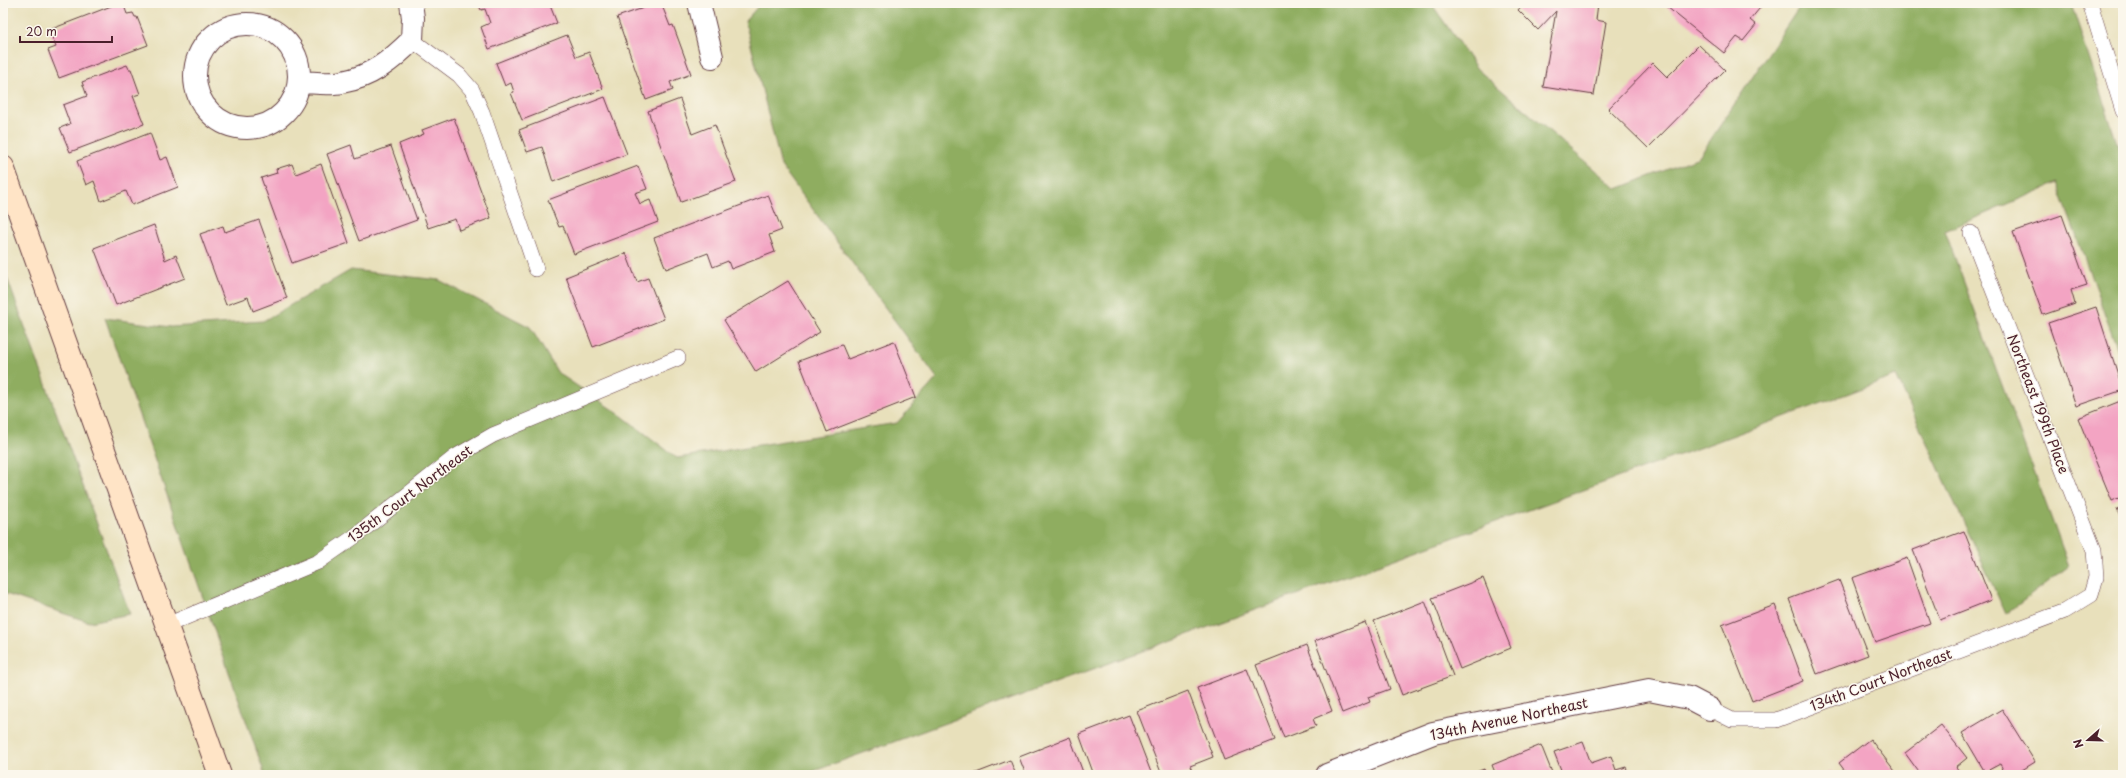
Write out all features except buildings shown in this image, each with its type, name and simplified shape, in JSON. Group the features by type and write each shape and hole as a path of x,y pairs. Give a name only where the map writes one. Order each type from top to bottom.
{"street":[{"path":"299,82 341,82 370,74 393,60 412,40 413,18 411,3"},
{"path":"699,3 712,57"},
{"path":"249,23 267,27 282,36 292,50 298,67 299,82 293,101 282,114 268,123 252,128 235,127 220,120 207,109 198,95 194,78 196,62 204,46 216,33 232,25 249,23"},
{"path":"3,167 220,775"},
{"name":"134th Court Northeast","path":"1649,690 1689,698 1710,709"},
{"name":"134th Avenue Northeast","path":"1327,775 1433,733 1649,690"}],"lane":[{"path":"2090,3 2116,70 2123,111"},
{"path":"412,40 459,75 472,90 482,112 536,269"},
{"name":"Northeast 199th Place","path":"1971,233 2094,550 2096,577"},
{"name":"135th Court Northeast","path":"167,625 318,562 354,537 455,457 493,435 678,358"},
{"name":"134th Court Northeast","path":"1710,709 1732,720 1776,720 2065,610 2091,595 2096,577"}],"green space":[{"path":"761,3 1431,3 1477,69 1617,189 1699,157 1802,3 2071,3 2123,161 2123,364 2057,183 1945,231 2069,566 2006,614 1896,376 803,775 265,775 105,318 171,327 263,321 351,270 439,280 530,327 558,373 622,416 677,458 897,423 937,378 781,166 745,21"},
{"path":"3,267 130,614 89,622 3,593"}]}
